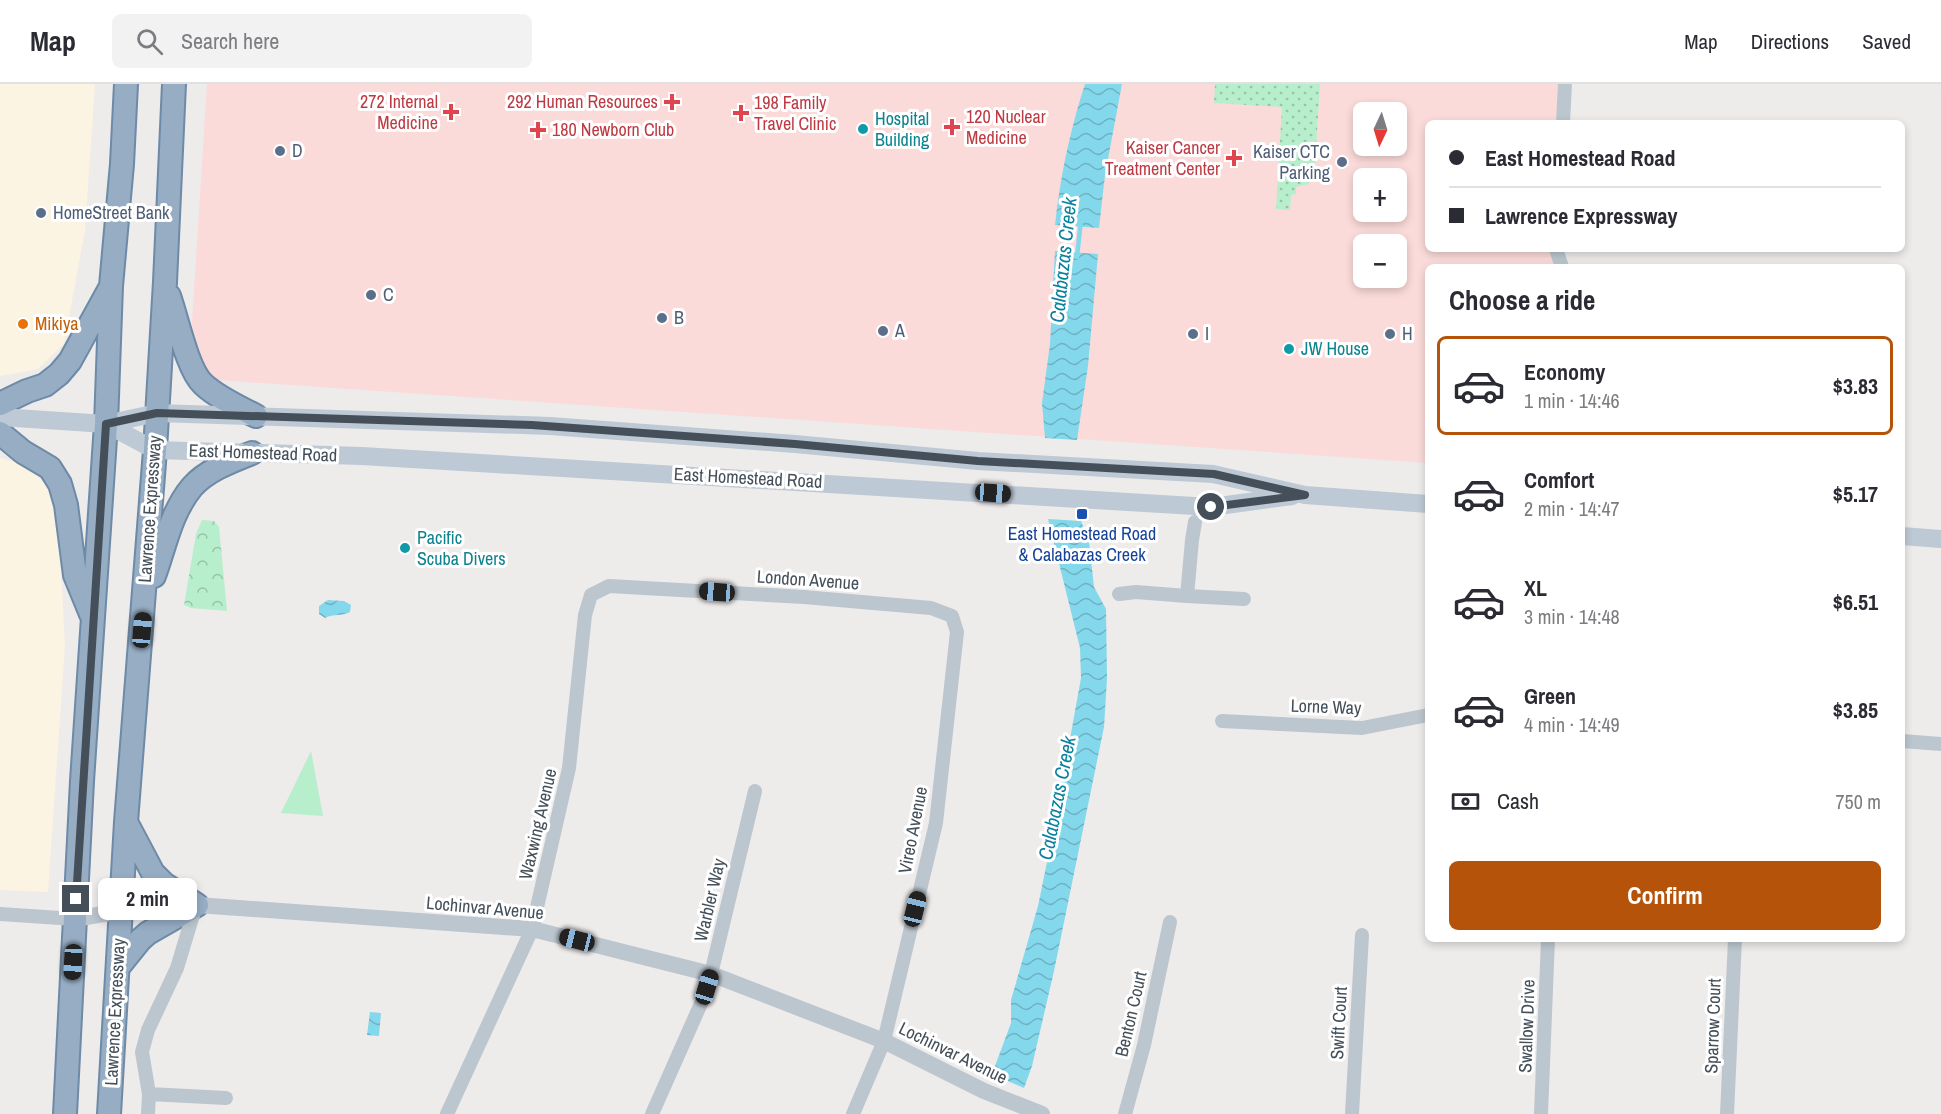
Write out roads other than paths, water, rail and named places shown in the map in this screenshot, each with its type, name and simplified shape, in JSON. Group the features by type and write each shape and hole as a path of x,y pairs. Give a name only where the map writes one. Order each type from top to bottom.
{"highway":[{"path":"65,1114 106,424 111,286 122,164 126,84"},
{"name":"Lawrence Expressway","path":"110,1114 126,822 155,450 174,84"},
{"path":"165,282 191,364 198,377 211,391 256,417"},
{"path":"0,404 45,385 59,374 70,361 111,286"},
{"path":"0,433 23,452 50,468 60,484 66,505 75,575 94,620"},
{"path":"143,609 176,510 194,485 223,465 252,453"},
{"path":"119,966 148,933 196,905 164,884 153,873 126,822"}],"main road":[{"name":"East Homestead Road","path":"106,424 157,413 515,424 795,444 997,462 1214,474 1305,495 1425,504"},
{"path":"0,417 106,424"},
{"name":"East Homestead Road","path":"106,424 155,450 374,456 1211,507 1305,495"},
{"path":"1905,537 1941,539"}],"street":[{"path":"1563,120 1565,84"},
{"path":"1187,596 1195,522"},
{"name":"London Avenue","path":"591,595 609,585 804,597 931,608 952,616"},
{"path":"1119,594 1136,592 1244,599"},
{"name":"Waxwing Avenue","path":"447,1114 532,929 569,768 585,615 591,595"},
{"name":"Vireo Avenue","path":"852,1114 884,1041 936,823 957,632 952,616"},
{"name":"Lorne Way","path":"1222,721 1362,728 1425,717"},
{"path":"1905,741 1941,744"},
{"name":"Warbler Way","path":"652,1114 703,1000 755,791"},
{"path":"148,1114 149,1094 142,1052 148,1029 177,968 196,905"},
{"name":"Lochinvar Avenue","path":"0,914 75,919 148,906 196,905 532,929 711,974 884,1041 984,1091 1042,1114"},
{"name":"Benton Court","path":"1125,1114 1144,1045 1170,922"},
{"name":"Swift Court","path":"1352,1114 1362,935"},
{"name":"Swallow Drive","path":"1541,1114 1548,942"},
{"name":"Sparrow Court","path":"1727,1114 1735,942"},
{"path":"149,1094 226,1098"}],"water":[{"path":"1085,84 1122,84 1105,175 1099,228 1055,225 1066,154"},
{"path":"1055,251 1098,254 1088,366 1077,440 1045,438 1042,403 1050,344"},
{"path":"1048,519 1081,521 1089,542 1094,587 1106,609 1107,679 1104,727 1054,971 1032,1066 1024,1088 992,1074 1011,1023 1011,1000 1038,906 1081,678 1080,648"},
{"path":"328,600 344,601 351,605 350,612 325,618 319,614 319,606"},
{"path":"370,1012 381,1013 379,1036 367,1035"}],"waterway":[{"name":"Calabazas Creek","path":"1077,257 1081,220"}],"place":[{"name":"292 Human Resources","path":"672,102"},
{"name":"272 Internal Medicine","path":"451,112"},
{"name":"198 Family Travel Clinic","path":"741,113"},
{"name":"120 Nuclear Medicine","path":"952,127"},
{"name":"Hospital Building","path":"863,129"},
{"name":"180 Newborn Club","path":"538,130"},
{"name":"D","path":"280,151"},
{"name":"Kaiser Cancer Treatment Center","path":"1234,158"},
{"name":"Kaiser CTC Parking","path":"1342,162"},
{"name":"HomeStreet Bank","path":"41,213"},
{"name":"C","path":"371,295"},
{"name":"B","path":"662,318"},
{"name":"Mikiya","path":"23,324"},
{"name":"A","path":"883,331"},
{"name":"I","path":"1193,334"},
{"name":"H","path":"1390,334"},
{"name":"JW House","path":"1289,349"},
{"name":"East Homestead Road & Calabazas Creek","path":"1082,514"},
{"name":"Pacific Scuba Divers","path":"405,548"}]}
